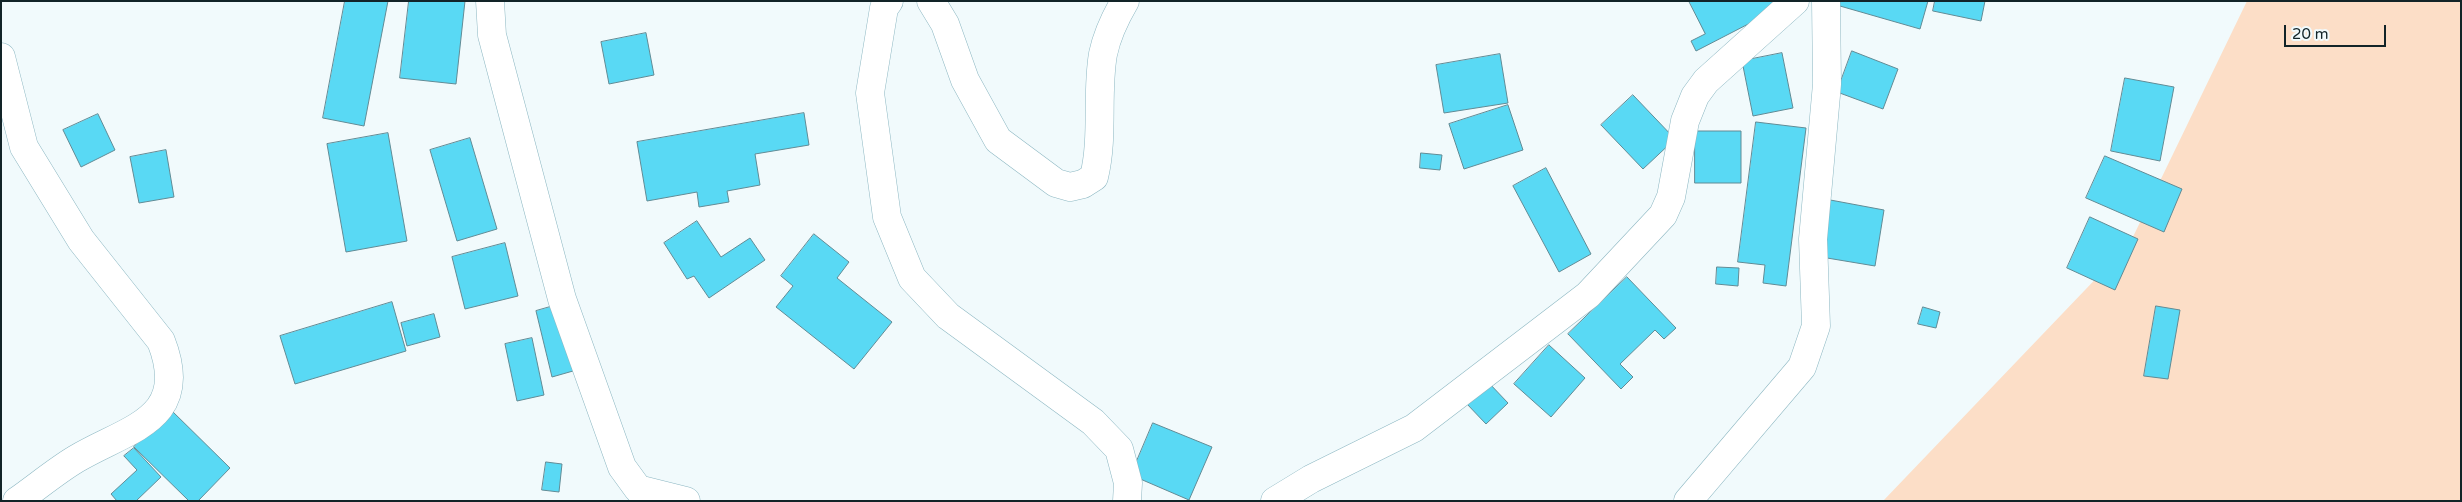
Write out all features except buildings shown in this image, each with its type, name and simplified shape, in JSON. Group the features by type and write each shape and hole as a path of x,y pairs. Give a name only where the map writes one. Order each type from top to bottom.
{"street":[{"path":"490,1 492,36 562,299 622,467 638,489 686,501"},
{"path":"889,1 884,8 870,93 887,217 912,278 948,316 1093,422 1119,449 1128,483 1127,501"},
{"path":"931,1 945,24 965,80 998,140 1056,183 1070,187 1083,184 1094,177 1099,157 1103,55 1112,23 1125,1"},
{"path":"1275,501 1311,479 1414,428 1588,295 1663,216 1671,197 1685,121 1695,96 1706,80 1795,1"},
{"path":"1688,501 1802,367 1816,326 1813,239 1827,84 1826,1"},
{"path":"1,57 24,147 81,240 161,341 167,356 169,372 167,388 162,403 153,416 141,427 76,459 17,501"}],"shaded area":[{"path":"2247,1 2461,1 2461,501 1883,501 2130,243"}]}
